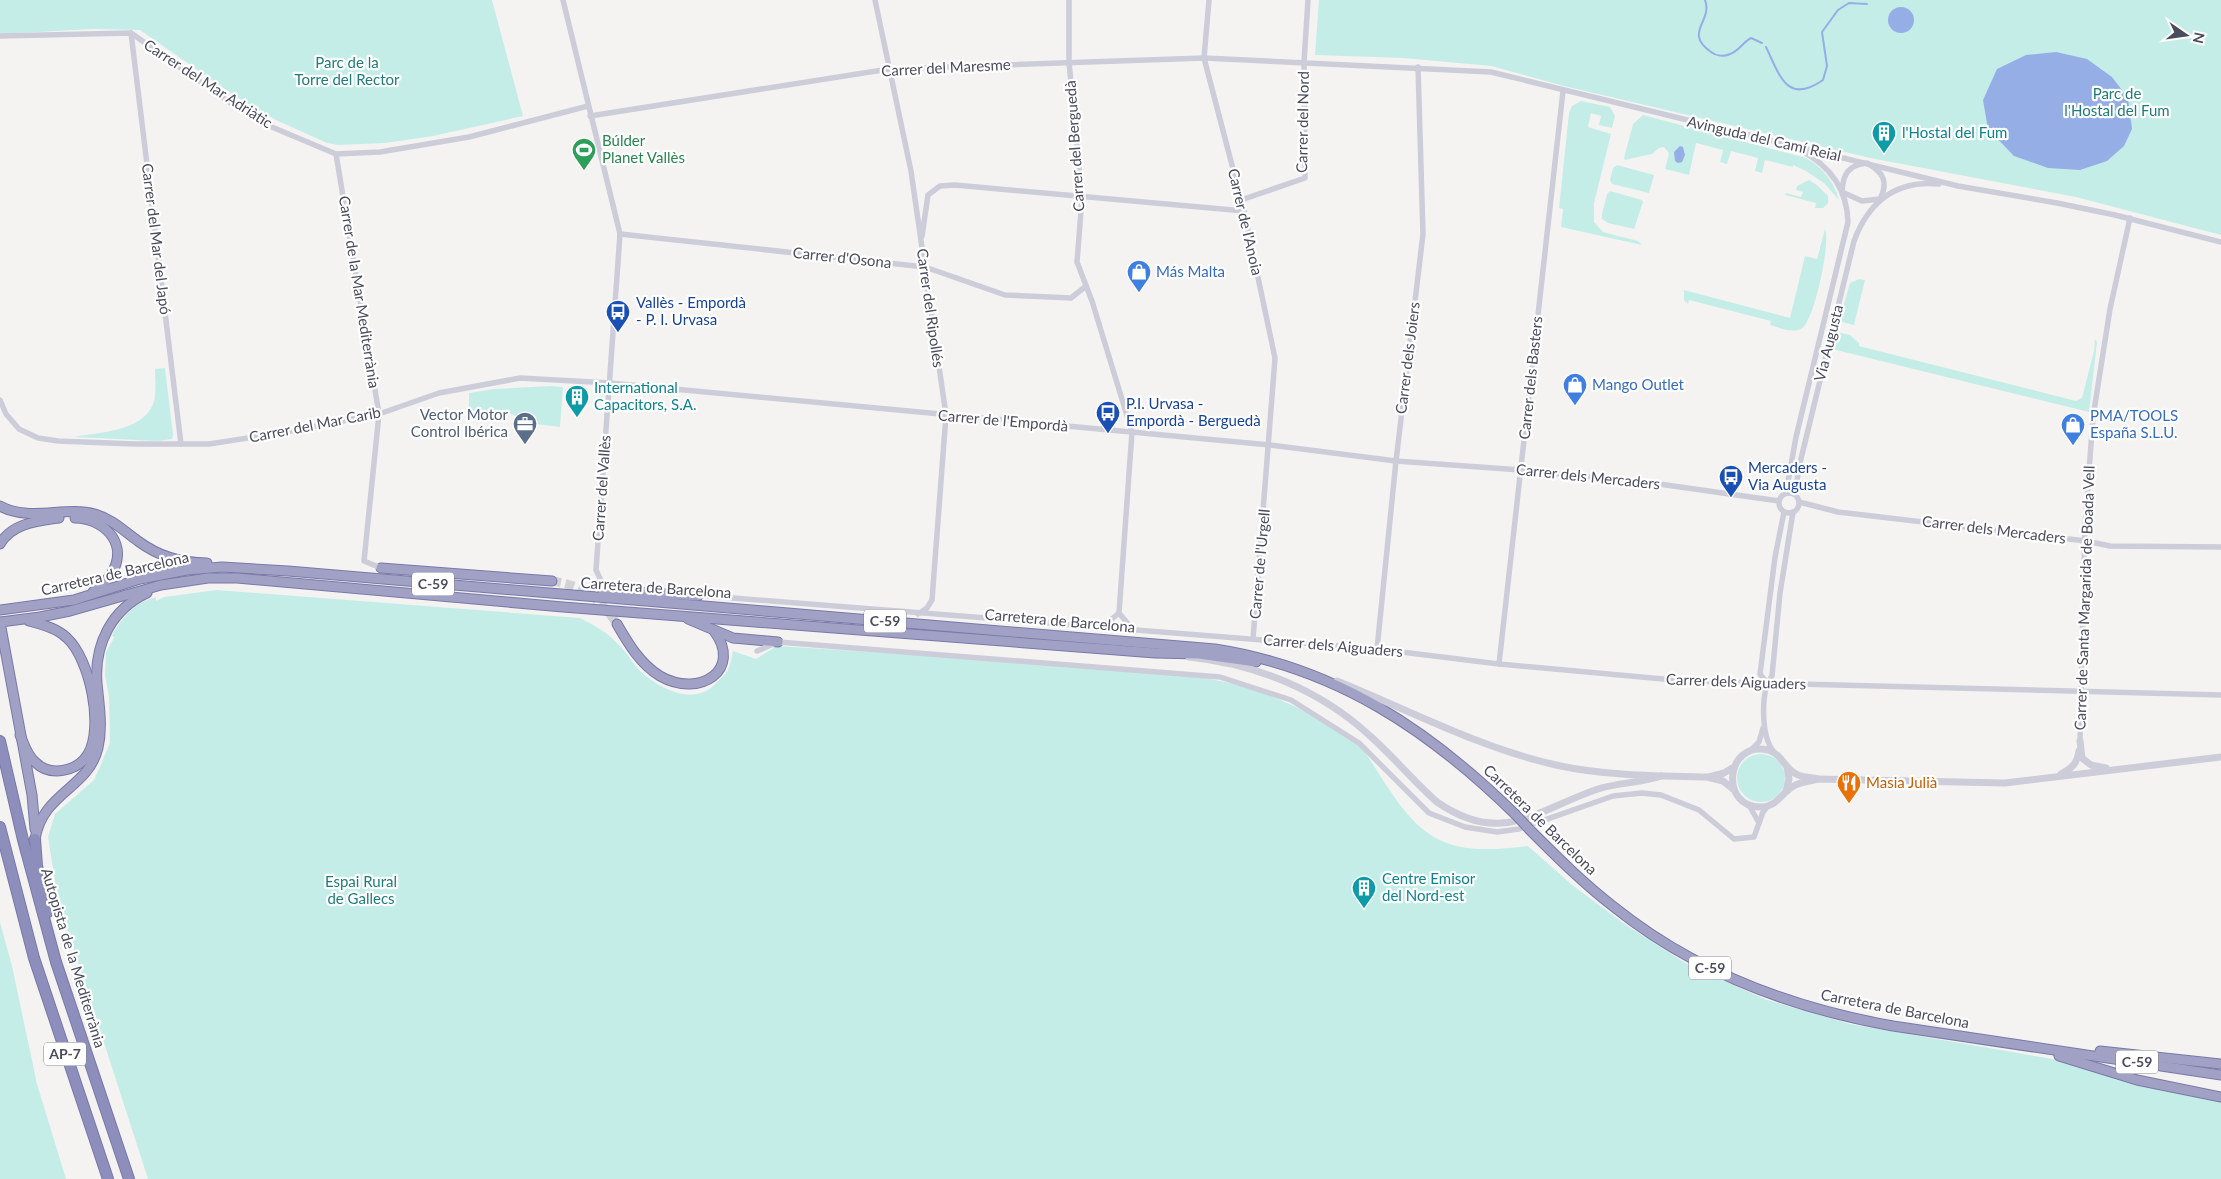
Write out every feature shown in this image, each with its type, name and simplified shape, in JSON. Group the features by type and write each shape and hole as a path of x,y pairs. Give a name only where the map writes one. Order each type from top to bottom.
{"highway":[{"path":"0,506 16,512 31,514 78,512 101,516 152,551 180,560 198,563 273,565 288,571"},
{"path":"0,544 12,531 40,521 78,518 98,523 108,530 115,542 117,561 111,575 88,596"},
{"name":"Carretera de Barcelona","path":"2,610 60,603 140,579 187,570 222,567 1185,645 1236,652 1299,668 1310,675 1379,706 1430,739 1476,776 1597,894 1645,930 1695,961 1757,990 1849,1018 2221,1075"},
{"path":"381,568 552,582"},
{"name":"Carretera de Barcelona","path":"2,622 24,620 70,611 173,583 220,578 264,580 350,589 1155,653 1199,654 1240,659 1310,675"},
{"path":"36,839 44,813 58,797 83,775 96,755 101,727 97,667 99,650 107,630 119,613 133,601 173,583"},
{"path":"578,596 627,592 698,596"},
{"path":"666,614 699,623 733,638 778,642"},
{"path":"20,735 26,750 35,762 50,770 62,771 74,767 85,759 92,745 94,729 94,710 89,679 77,650 68,638 57,630 24,620"},
{"path":"2,622 20,735 32,795 37,866 56,962"},
{"path":"617,624 636,655 651,670 668,680 687,685 695,685 708,680 722,661 722,645 714,631"},
{"name":"Autopista de la Mediterrània","path":"0,741 23,840 56,962 130,1179"},
{"name":"AP-7","path":"0,827 26,927 58,1033 108,1179"},
{"path":"0,856 13,896 26,927"},
{"path":"2037,1048 2137,1080 2221,1097"},
{"path":"2052,1050 2081,1049 2221,1064"}],"street":[{"name":"Carrer del Vallès","path":"563,0 620,234 596,564"},
{"name":"Carrer del Ripollés","path":"875,0 911,171 946,416 932,600 927,608 918,614"},
{"name":"Carrer del Berguedà","path":"1068,0 1069,62 1082,198 1077,262 1132,432 1118,613"},
{"name":"Carrer de l'Anoia","path":"1210,0 1204,58 1244,211 1275,358 1270,445"},
{"name":"Carrer del Nord","path":"1241,200 1304,178 1304,62 1308,0"},
{"name":"Carrer del Mar Adriàtic","path":"0,36 131,33 232,104 267,125 336,154 380,152 469,137 588,106"},
{"name":"Carrer del Mar del Japó","path":"131,33 181,444"},
{"name":"Carrer del Maresme","path":"590,116 889,69 1204,58 1304,62"},
{"name":"Avinguda del Camí Reial","path":"1304,62 1491,72 1958,186 2057,202 2130,218 2221,242"},
{"name":"Carrer dels Joiers","path":"1377,649 1396,461 1423,234 1418,67"},
{"name":"Carrer dels Basters","path":"1500,664 1563,91"},
{"name":"Via Augusta","path":"1786,493 1796,438 1848,222 1848,208 1836,178 1824,165 1789,145"},
{"name":"Carrer de la Mar Mediterrània","path":"336,154 379,414 364,561 381,568"},
{"path":"1842,192 1843,180 1847,170 1866,163 1876,168 1885,180 1886,186 1880,199"},
{"path":"921,243 928,195 940,186 955,185 1082,198 1244,211"},
{"name":"Via Augusta","path":"1795,494 1799,467 1859,227 1880,199 1891,192 1912,185 1958,186"},
{"name":"Via Augusta","path":"1842,192 1862,201 1880,199"},
{"name":"Carrer de Santa Margarida de Boada Vell","path":"2080,741 2086,541 2093,417 2110,309 2130,218"},
{"name":"Carrer d'Osona","path":"620,234 925,268 1005,295 1071,298 1086,286"},
{"name":"Carrer del Mar Carib","path":"0,400 6,414 19,429 38,438 209,444 271,435 379,414 439,393 520,378 610,383"},
{"name":"Carrer de l'Empordà","path":"610,383 1270,445 1396,461"},
{"name":"Carrer de l'Urgell","path":"596,564 596,570 603,585 610,587 918,614 1134,631 1253,638 1270,445"},
{"name":"Carrer dels Mercaders","path":"1396,461 1521,470 1659,484 1779,501"},
{"path":"1767,683 1760,674 1771,584 1784,512 1780,507 1779,501 1786,493 1795,494 1799,502 1793,512 1778,602 1772,676 1767,683 1764,726 1767,740 1776,754 1796,775 1818,780 1990,784 2206,759 2221,759"},
{"name":"Carrer dels Mercaders","path":"1799,502 1838,512 2086,541 2110,546 2221,547"},
{"path":"1784,512 1793,512"},
{"path":"1101,628 1118,613 1134,631"},
{"name":"Carrer dels Aiguaders","path":"1253,638 1685,681 2221,695"},
{"path":"757,651 778,642 1220,677 1291,700 1359,743 1429,813 1465,827 1497,832 1519,829 1612,796 1642,793 1661,795 1699,810 1734,840 1754,837 1768,806"},
{"path":"1155,653 1238,666 1265,674 1302,689 1334,707 1369,735 1437,802 1457,814 1475,820 1490,823 1515,822 1540,814 1606,786 1661,776 1707,777 1723,781 1734,789"},
{"path":"1299,668 1514,754 1557,765 1605,773 1655,774 1661,776"},
{"path":"1707,777 1724,773 1734,767 1757,745 1764,726"},
{"path":"2080,741 2082,758 2091,765 2114,770"},
{"path":"2056,777 2072,768 2078,759 2080,741"},
{"path":"1747,753 1761,749 1776,754"},
{"path":"1785,793 1789,779 1787,766"},
{"path":"1734,767 1731,778 1734,789 1739,798 1749,805 1759,823"},
{"path":"1749,805 1768,806 1775,803 1798,784 1818,780"}],"green space":[{"name":"Parc de la Torre del Rector","path":"0,0 492,0 523,116 433,136 385,143 338,145 327,143 276,120 238,98 140,30 93,29 0,34"},
{"name":"Parc de l'Hostal del Fum","path":"1319,0 2221,0 2221,235 2076,197 1870,158 1564,86 1491,66 1403,58 1315,55"},
{"path":"1581,101 1610,107 1615,116 1612,128 1599,125 1601,116 1591,113 1588,127 1611,134 1594,203 1594,222 1603,232 1638,241 1642,245 1561,227 1563,209 1559,208 1569,113 1572,106"},
{"path":"1643,115 1806,158 1827,175 1839,200 1824,183 1793,165 1793,167 1765,160 1762,173 1755,171 1758,158 1731,151 1727,164 1720,162 1723,150 1696,143 1689,175 1665,169 1669,153 1664,147 1659,148 1652,154 1625,160 1633,124"},
{"path":"1617,165 1654,175 1649,193 1612,184 1610,180 1613,168"},
{"path":"1809,180 1828,196 1828,203 1823,208 1815,208 1816,203 1785,195 1786,193 1801,197 1803,192 1796,190 1797,186"},
{"path":"1610,191 1642,200 1634,229 1608,223 1602,219 1607,194"},
{"path":"1825,229 1826,249 1820,282 1811,313 1806,324 1801,329 1781,329 1770,325 1771,321 1689,300 1688,304 1684,300 1684,290 1790,318 1805,256 1817,259"},
{"path":"1859,279 1865,280 1854,325 1842,322 1840,318 1850,283"},
{"path":"1837,332 1850,335 1859,343 1859,346 2076,401 2082,398 2094,351 2095,339 2097,342 2089,412 1832,349"},
{"path":"165,368 172,439 158,441 74,437 119,429 140,420 153,404 155,369"},
{"path":"563,387 560,427 536,424 501,410 469,411 469,393 494,389"},
{"name":"Espai Rural de Gallecs","path":"217,590 580,618 609,636 647,677 665,688 685,694 704,692 722,678 727,671 733,651 756,659 777,646 1145,672 1216,680 1239,685 1286,702 1327,724 1351,740 1365,753 1405,811 1419,826 1434,837 1449,844 1466,848 1484,849 1528,846 1571,884 1623,923 1687,964 1767,1000 1850,1024 2081,1064 2221,1100 2221,1179 148,1179 58,900 48,837 55,814 94,780 110,743 109,697 105,675 106,652 114,638 112,635 125,616 141,603 156,597 156,601 164,597"},
{"path":"1761,754 1770,756 1778,761 1783,769 1785,778 1783,787 1778,795 1770,800 1761,802 1752,800 1744,795 1739,787 1737,778 1739,769 1744,761 1752,756"},
{"path":"0,922 12,966 37,1084 66,1179 0,1179"}],"water":[{"path":"1901,7 1910,11 1914,20 1910,29 1901,33 1892,29 1888,20 1892,11"},
{"path":"2056,52 2087,59 2112,77 2128,98 2132,129 2124,146 2107,161 2080,170 2048,168 2014,156 1988,129 1983,100 1997,69 2026,55"},
{"path":"1680,146 1683,147 1685,155 1682,162 1678,163 1675,161 1674,152"}],"waterway":[{"path":"1705,0 1705,15 1700,27 1699,39 1711,52 1720,56 1728,55 1736,51 1751,38 1762,43"},
{"path":"1766,47 1786,84 1793,88 1801,89 1811,87 1823,80 1827,66 1822,32 1838,10 1849,3 1867,4"}],"tunnel":[{"path":"552,581 573,586 589,594 597,600 617,624"}],"place":[{"name":"l'Hostal del Fum","path":"1884,154"},
{"name":"Búlder Planet Vallès","path":"584,171"},
{"name":"Más Malta","path":"1139,293"},
{"name":"Vallès - Empordà - P. I. Urvasa","path":"618,333"},
{"name":"Mango Outlet","path":"1575,406"},
{"name":"International Capacitors, S.A.","path":"577,418"},
{"name":"P.I. Urvasa - Empordà - Berguedà","path":"1108,434"},
{"name":"Vector Motor Control Ibérica","path":"525,445"},
{"name":"PMA/TOOLS España S.L.U.","path":"2073,446"},
{"name":"Mercaders - Via Augusta","path":"1731,498"},
{"name":"Masia Julià","path":"1849,804"},
{"name":"Centre Emisor del Nord-est","path":"1364,909"}]}
